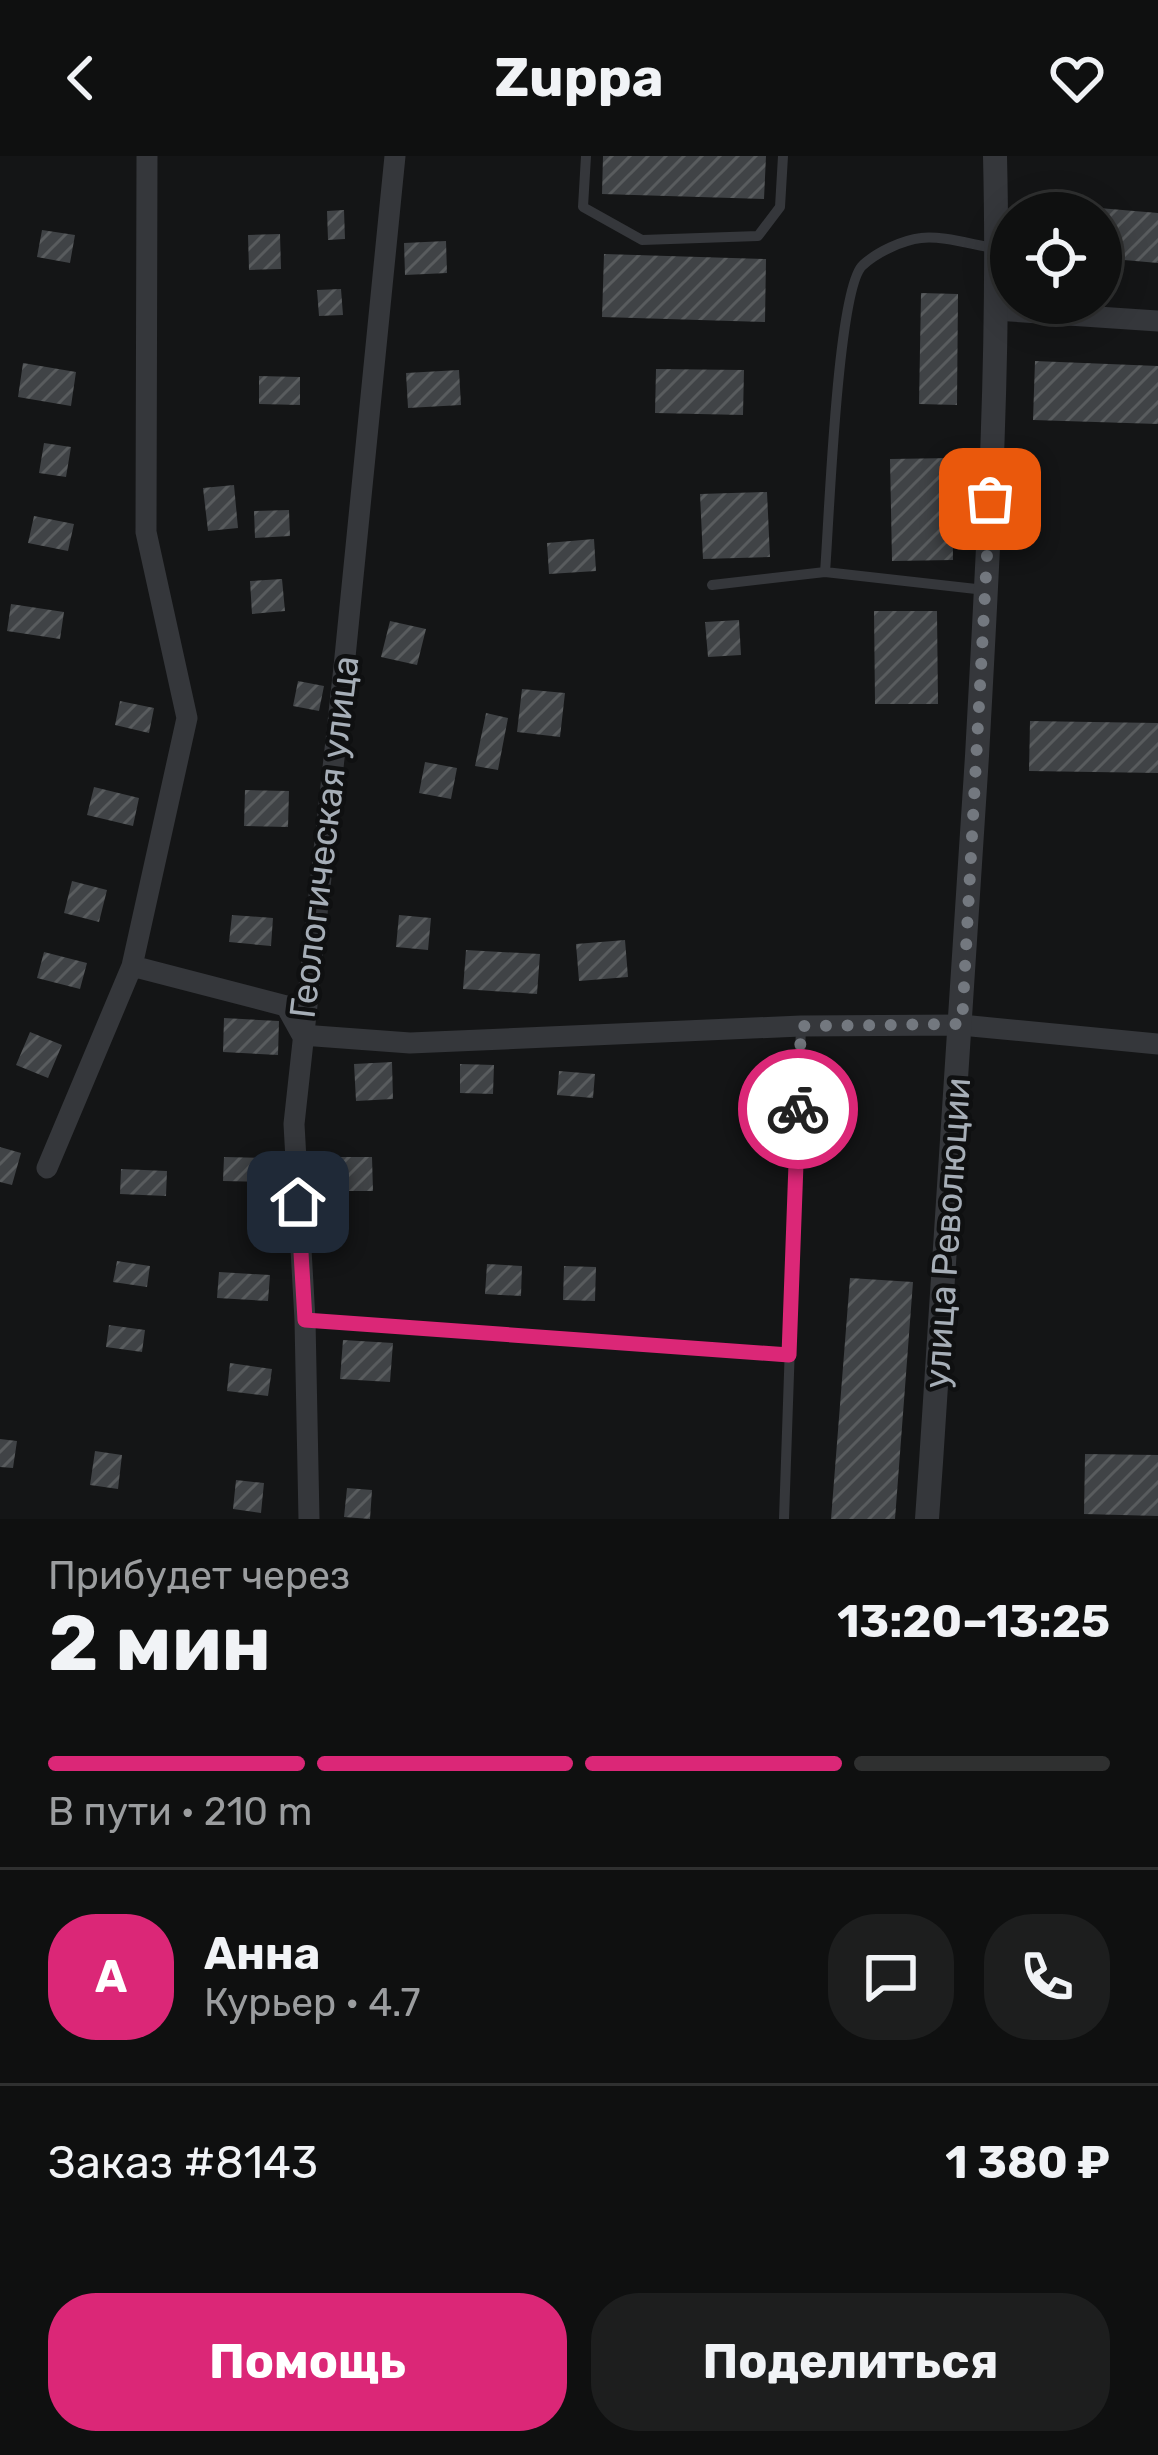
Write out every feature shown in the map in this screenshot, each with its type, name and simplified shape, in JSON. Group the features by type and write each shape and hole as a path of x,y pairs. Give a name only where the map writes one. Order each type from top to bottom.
{"street":[{"path":"47,1168 132,965 187,718 146,532 147,156"},
{"name":"Геологическая улица","path":"309,1519 294,1124 395,156"},
{"name":"улица Революции","path":"994,156 995,192"},
{"path":"1122,319 1158,321"},
{"name":"улица Революции","path":"927,1519 962,1024 986,590 995,324"},
{"path":"132,965 286,1006 302,1035 410,1043 962,1024 1158,1044"}],"lane":[{"path":"586,156 583,207 642,240 758,236 780,207 784,156"},
{"path":"825,572 847,303 859,267 923,237 990,248"},
{"path":"712,585 825,572 986,590"},
{"path":"784,1519 801,1026"},
{"path":"305,1320 789,1355"}],"building":[{"path":"603,156 766,156 764,199 602,194"},
{"path":"344,210 345,239 328,240 327,211"},
{"path":"1122,210 1158,213 1158,263 1122,260"},
{"path":"42,230 75,235 70,263 37,257"},
{"path":"280,234 281,269 249,270 248,235"},
{"path":"446,241 447,273 405,275 404,243"},
{"path":"604,254 766,259 765,322 602,317"},
{"path":"341,289 343,315 319,316 317,290"},
{"path":"921,293 958,294 957,405 919,404"},
{"path":"1035,361 1158,366 1158,424 1033,420"},
{"path":"23,363 76,372 71,406 18,397"},
{"path":"656,369 744,370 743,415 655,413"},
{"path":"459,370 461,405 408,408 406,373"},
{"path":"259,376 300,377 300,405 259,404"},
{"path":"44,443 71,447 66,477 39,473"},
{"path":"952,458 953,560 892,561 890,459"},
{"path":"234,485 238,528 208,531 203,488"},
{"path":"767,492 770,557 703,559 700,494"},
{"path":"289,510 290,536 255,538 254,511"},
{"path":"34,516 74,524 68,551 28,543"},
{"path":"594,539 596,571 549,574 547,543"},
{"path":"282,579 285,611 252,614 250,581"},
{"path":"11,604 64,612 60,639 7,631"},
{"path":"874,611 937,611 938,704 875,704"},
{"path":"739,620 741,655 708,657 705,622"},
{"path":"390,621 426,629 417,665 381,657"},
{"path":"298,681 324,686 319,711 293,706"},
{"path":"522,689 565,693 560,737 517,732"},
{"path":"120,701 154,708 149,733 115,725"},
{"path":"486,713 508,718 498,770 475,766"},
{"path":"1030,721 1158,723 1158,773 1029,771"},
{"path":"425,762 457,768 451,799 419,793"},
{"path":"94,787 139,798 133,826 87,815"},
{"path":"245,790 289,791 288,827 244,826"},
{"path":"72,881 107,890 99,922 64,913"},
{"path":"232,915 273,918 271,946 229,942"},
{"path":"399,915 431,918 428,950 396,947"},
{"path":"625,940 628,977 579,981 576,944"},
{"path":"466,950 540,954 537,994 463,989"},
{"path":"44,952 87,963 80,989 37,978"},
{"path":"224,1018 279,1021 278,1055 223,1052"},
{"path":"30,1032 62,1045 48,1078 16,1065"},
{"path":"392,1062 393,1099 356,1101 354,1064"},
{"path":"460,1064 494,1065 493,1094 460,1093"},
{"path":"559,1071 595,1074 593,1098 557,1095"},
{"path":"0,1147 21,1153 12,1185 0,1182"},
{"path":"224,1157 274,1158 274,1182 223,1181"},
{"path":"337,1157 372,1157 373,1191 337,1191"},
{"path":"121,1169 167,1171 166,1196 120,1194"},
{"path":"117,1261 150,1266 147,1287 113,1282"},
{"path":"487,1264 522,1266 521,1296 485,1294"},
{"path":"564,1266 596,1267 595,1301 563,1300"},
{"path":"219,1272 270,1275 268,1301 217,1298"},
{"path":"850,1278 913,1282 895,1519 831,1519"},
{"path":"109,1325 145,1330 142,1352 106,1347"},
{"path":"343,1340 393,1343 390,1382 340,1379"},
{"path":"230,1363 272,1369 268,1396 227,1391"},
{"path":"0,1439 17,1441 13,1468 0,1467"},
{"path":"95,1451 122,1455 118,1489 90,1485"},
{"path":"1085,1454 1158,1455 1158,1516 1084,1514"},
{"path":"236,1480 264,1483 261,1513 233,1509"},
{"path":"347,1488 372,1490 370,1519 344,1517"}],"way so far":[{"path":"798,1109 801,1026 962,1024 990,499"}],"route":[{"path":"298,1202 305,1320 789,1355 798,1109"}]}
